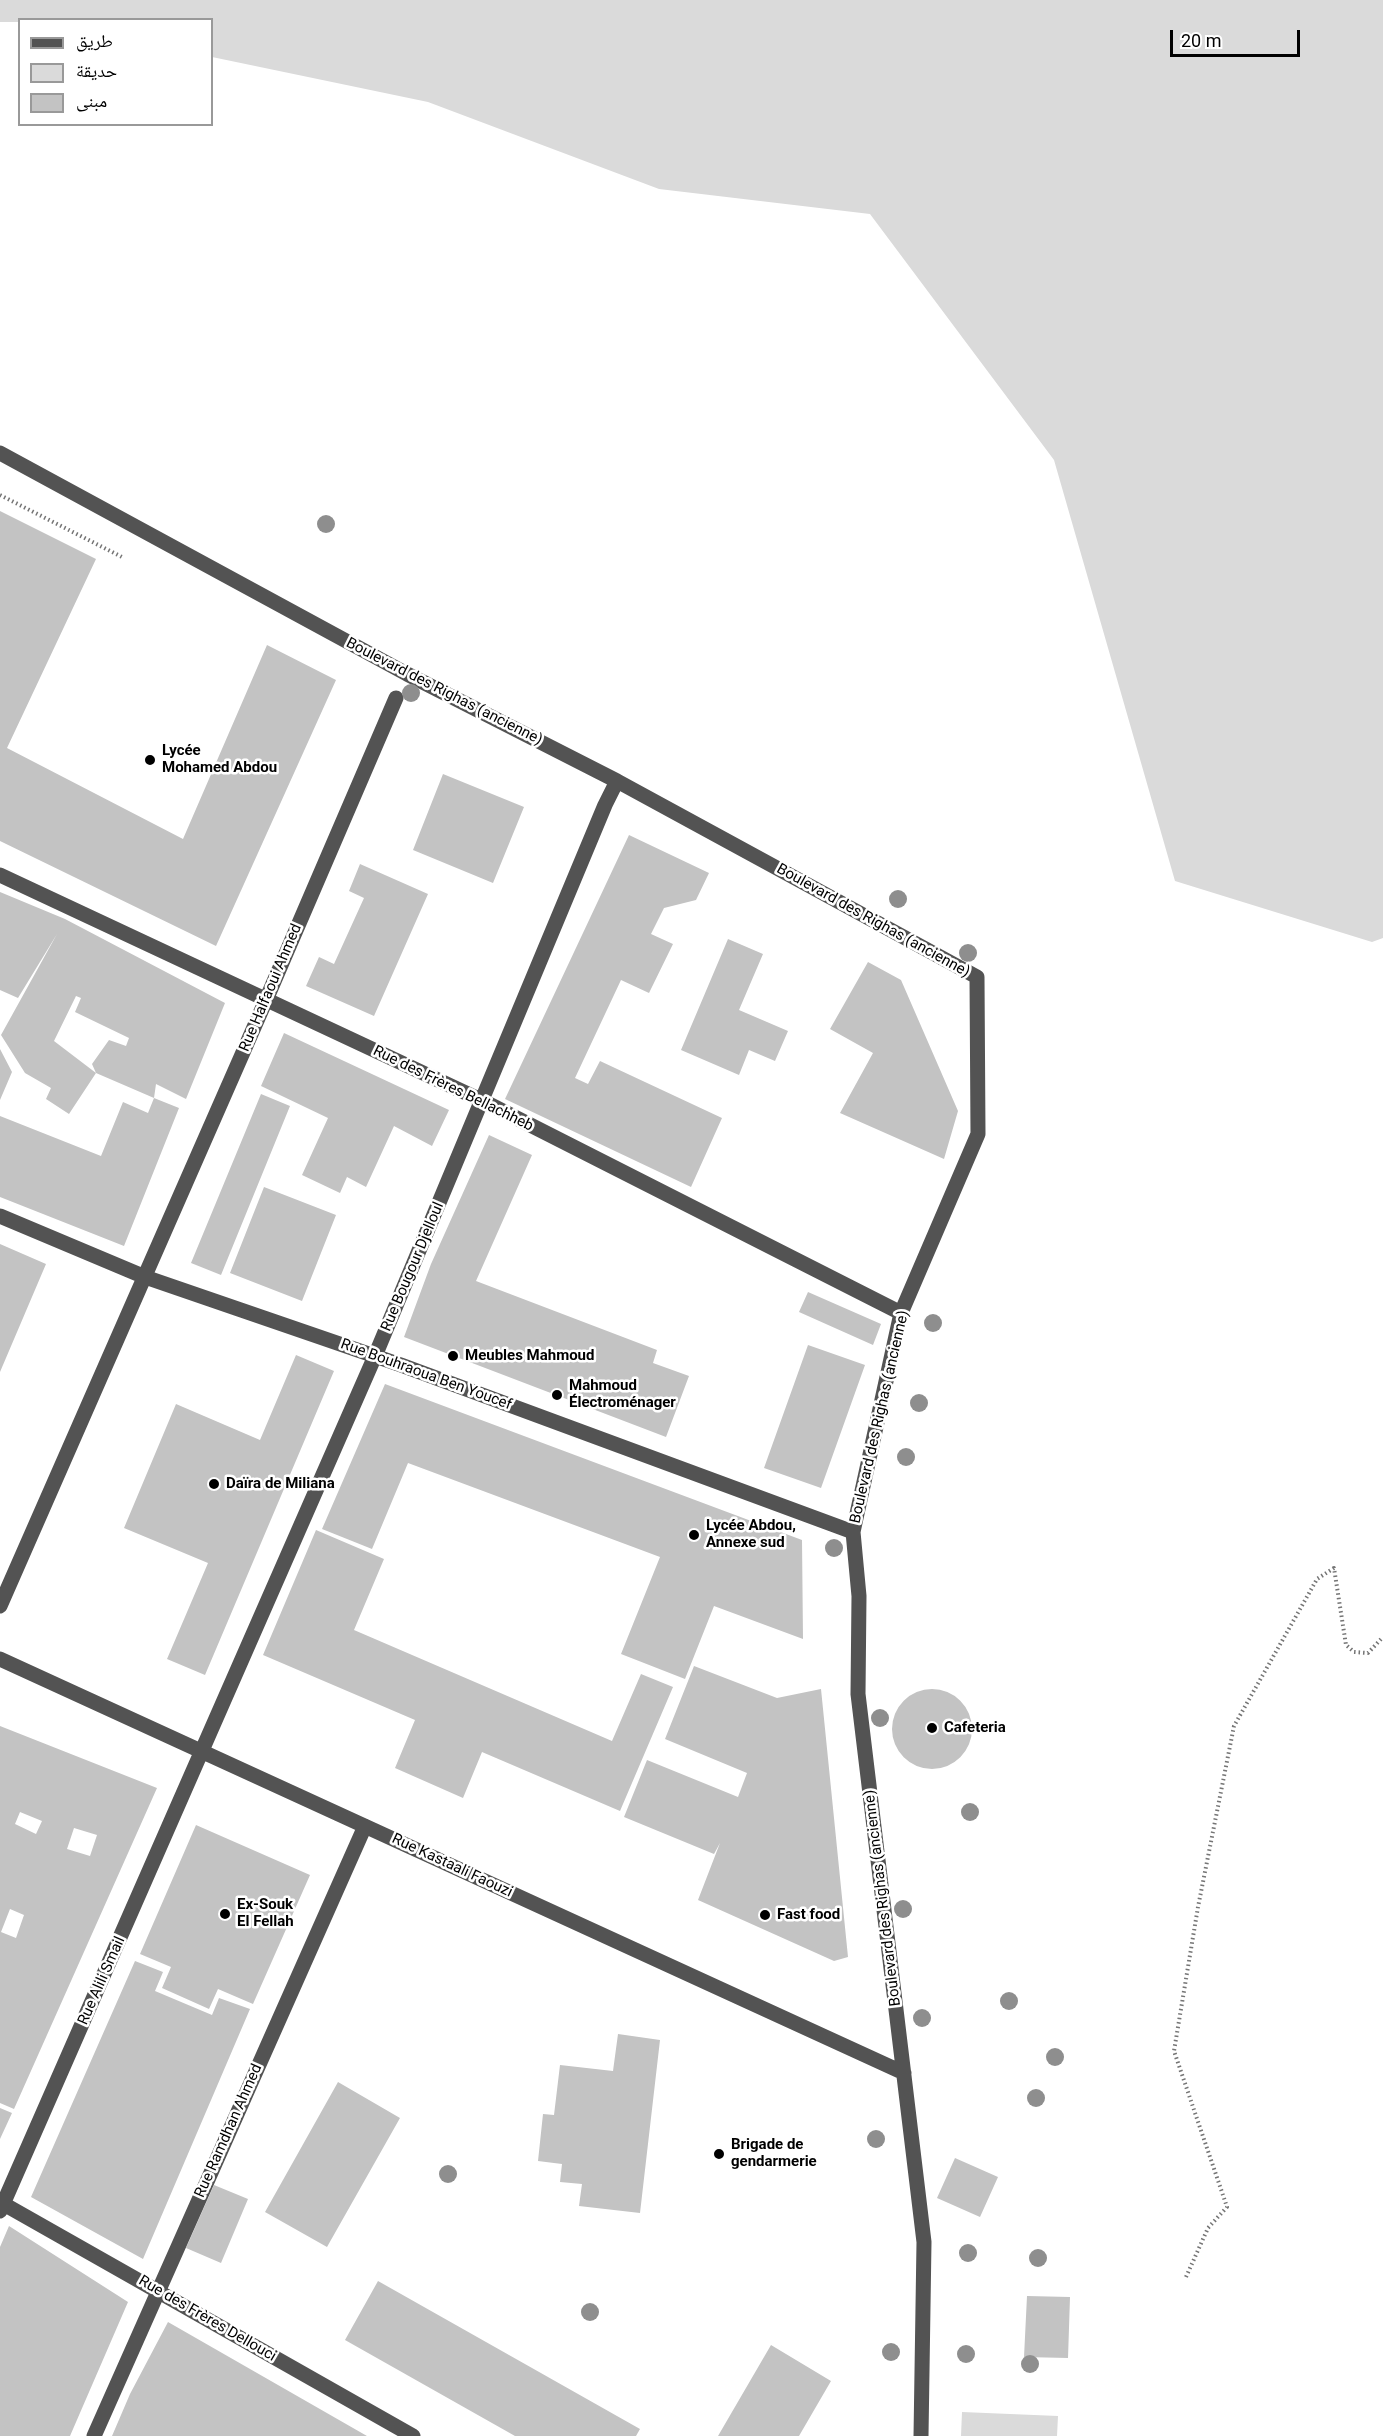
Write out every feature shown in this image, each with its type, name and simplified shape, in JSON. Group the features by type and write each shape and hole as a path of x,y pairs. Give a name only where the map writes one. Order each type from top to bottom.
{"street":[{"name":"Boulevard des Righas (ancienne)","path":"0,453 407,674 617,781 977,977 978,1134 902,1313 853,1532 859,1596 858,1694 924,2242 921,2436"},
{"name":"Rue Halfaoui Ahmed","path":"0,1606 396,698"},
{"name":"Rue Bougour Djelloul","path":"203,1751 375,1356 617,781"},
{"name":"Rue des Frères Bellachheb","path":"0,874 483,1101 902,1313"},
{"name":"Rue Bouhraoua Ben Youcef","path":"0,1216 145,1277 375,1356 853,1532"},
{"name":"Rue Kastaali Faouzi","path":"0,1659 904,2073"},
{"name":"Rue Alili Smail","path":"1,2205 203,1751"},
{"name":"Rue Ramdhan Ahmed","path":"94,2436 365,1826"},
{"name":"Rue des Frères Dellouci","path":"1,2205 413,2436"}],"path":[{"path":"1186,2277 1208,2228 1227,2207 1174,2051 1198,1907 1234,1726 1317,1579 1334,1568 1346,1645 1354,1652 1368,1653 1383,1637"}],"green space":[{"path":"0,0 1383,0 1383,938 1372,942 1175,881 1054,460 870,214 659,189 428,102 213,57 213,18 18,18 18,22 0,22"},
{"path":"962,2412 1058,2416 1057,2436 961,2436"}],"building":[{"path":"0,511 96,559 7,748 183,839 267,645 336,680 216,946 0,841"},
{"path":"443,774 524,807 493,883 413,850"},
{"path":"629,835 709,873 696,900 664,908 651,934 673,944 649,993 621,980 575,1078 588,1084 600,1061 722,1118 691,1187 505,1099"},
{"path":"360,864 428,894 374,1016 306,986 319,957 334,964 364,898 349,891"},
{"path":"0,892 65,919 225,1003 186,1099 156,1084 154,1098 96,1073 69,1114 46,1099 51,1088 25,1073 1,1035 57,934 18,998 0,990","holes":["76,996 81,998 75,1012 129,1038 126,1046 109,1040 92,1064 96,1073 54,1041"]},
{"path":"728,939 763,954 739,1010 788,1031 775,1061 749,1050 739,1075 681,1050"},
{"path":"868,962 901,980 958,1111 944,1159 840,1113 873,1053 830,1029"},
{"path":"284,1033 449,1110 432,1146 394,1126 366,1187 347,1177 340,1193 302,1175 328,1118 261,1086"},
{"path":"0,1049 12,1072 0,1100"},
{"path":"261,1094 290,1106 221,1275 191,1263"},
{"path":"154,1098 179,1108 124,1246 0,1197 0,1116 101,1156 123,1102 148,1113"},
{"path":"489,1135 532,1155 476,1281 657,1350 653,1363 689,1376 666,1437 404,1337 431,1264"},
{"path":"264,1187 336,1215 302,1301 230,1273"},
{"path":"0,1244 46,1264 0,1372"},
{"path":"808,1292 881,1324 873,1345 799,1312"},
{"path":"808,1345 865,1365 821,1488 764,1468"},
{"name":"Daïra de Miliana","path":"296,1355 334,1371 205,1675 167,1659 208,1563 124,1528 176,1404 260,1440"},
{"name":"Lycée Abdou, Annexe sud","path":"385,1384 802,1540 803,1639 714,1606 685,1679 621,1654 660,1557 408,1463 372,1549 322,1529"},
{"path":"316,1530 384,1559 354,1630 612,1741 641,1674 673,1687 620,1811 482,1752 463,1798 395,1768 415,1720 263,1655"},
{"path":"694,1666 777,1698 821,1689 848,1957 834,1961 698,1900 720,1843 714,1854 624,1817 647,1760 738,1797 747,1773 665,1739"},
{"name":"Cafeteria","path":"932,1689 947,1692 960,1701 969,1714 972,1729 969,1744 960,1757 947,1766 932,1769 917,1766 904,1757 895,1744 892,1729 895,1714 904,1701 917,1692"},
{"path":"0,1726 157,1788 14,2109 0,2103","holes":["20,1812 42,1821 36,1834 15,1824","74,1828 97,1835 90,1856 67,1849","10,1909 24,1915 16,1938 1,1932"]},
{"name":"Ex-Souk El Fellah","path":"196,1825 310,1875 253,2004 218,1989 209,2009 162,1988 171,1967 140,1954"},
{"path":"135,1961 163,1972 155,1991 212,2015 219,1998 250,2009 143,2259 31,2197"},
{"path":"618,2034 660,2040 640,2213 579,2206 582,2184 560,2182 562,2164 538,2161 543,2114 554,2115 560,2065 613,2071"},
{"path":"338,2082 400,2118 327,2247 265,2212"},
{"path":"0,2108 12,2113 0,2139"},
{"path":"955,2158 998,2177 980,2217 937,2198"},
{"path":"214,2185 248,2199 221,2263 186,2248"},
{"path":"9,2226 128,2302 70,2436 0,2436 0,2247"},
{"path":"378,2281 640,2429 636,2436 515,2436 345,2340"},
{"path":"1027,2296 1070,2297 1068,2358 1024,2357"},
{"path":"168,2322 367,2436 112,2436 130,2394"},
{"path":"771,2345 831,2381 799,2436 718,2436"}],"place":[{"name":"Lycée Mohamed Abdou","path":"150,760"},
{"name":"Meubles Mahmoud","path":"453,1356"},
{"name":"Mahmoud Électroménager","path":"557,1395"},
{"name":"Daïra de Miliana","path":"214,1484"},
{"name":"Lycée Abdou, Annexe sud","path":"694,1535"},
{"name":"Cafeteria","path":"932,1728"},
{"name":"Ex-Souk El Fellah","path":"225,1914"},
{"name":"Fast food","path":"765,1915"},
{"name":"Brigade de gendarmerie","path":"719,2154"}]}
